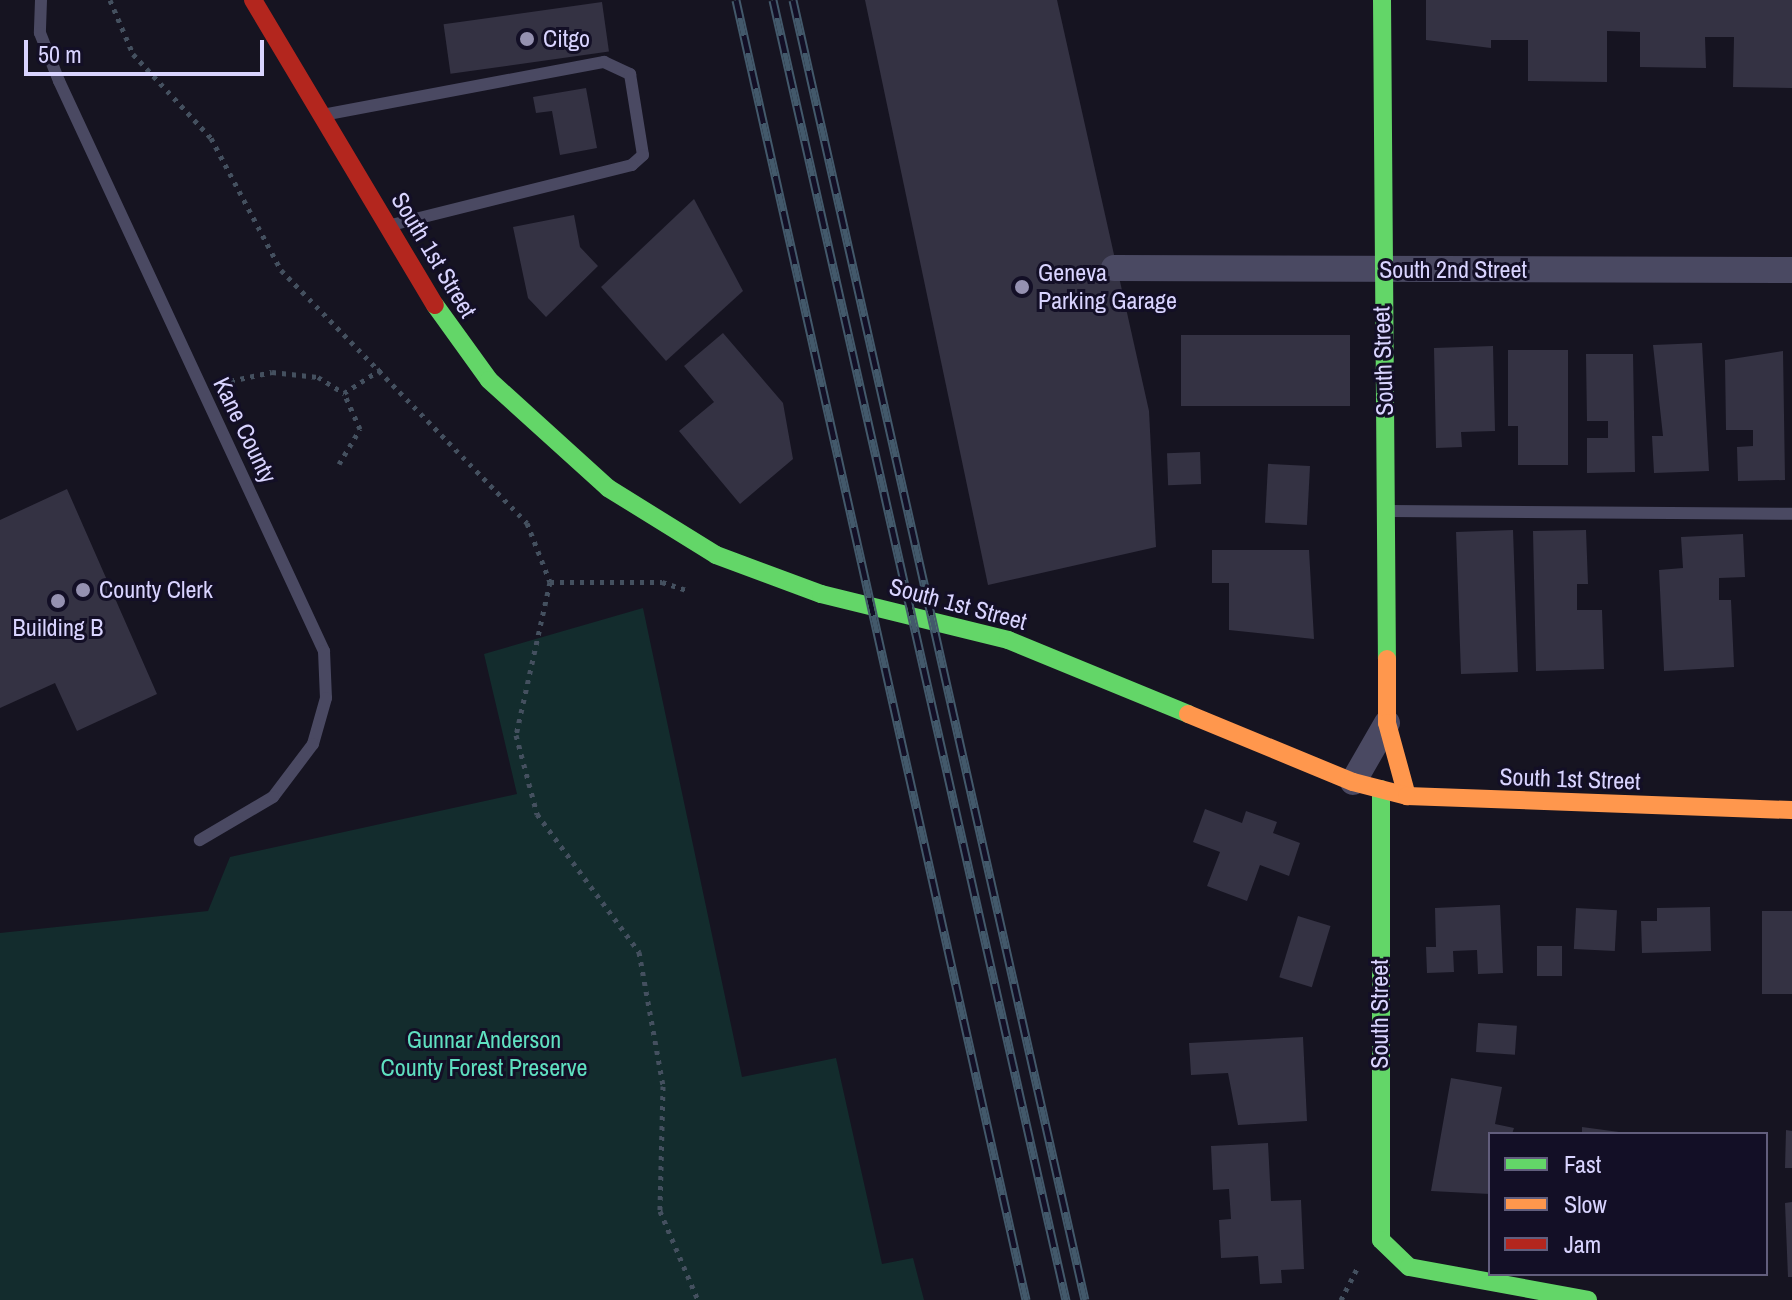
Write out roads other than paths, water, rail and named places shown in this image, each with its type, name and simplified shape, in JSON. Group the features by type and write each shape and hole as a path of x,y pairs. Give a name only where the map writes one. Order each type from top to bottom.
{"main road":[{"name":"South 1st Street","path":"253,0 325,115 386,226 489,380 557,447 643,513 716,555 821,594 1008,640 1353,782 1407,796 1792,810"},
{"name":"South Street","path":"1382,0 1381,270 1389,511 1387,723 1407,796"},
{"name":"South Street","path":"1381,789 1381,1240 1409,1267 1588,1300"}],"street":[{"name":"South 2nd Street","path":"1114,268 1792,270"},
{"name":"South Street","path":"1353,782 1387,723"}],"lane":[{"name":"Kane County","path":"41,0 40,33 59,81 324,651 326,698 313,744 273,797 200,840"},
{"path":"325,115 604,62 630,74 643,155 632,165 386,226"},
{"path":"1389,511 1792,514"}],"railway":[{"path":"736,0 1026,1300"},
{"path":"773,0 1066,1300"},
{"path":"793,0 1085,1300"}],"place":[{"name":"Citgo","path":"527,39"},
{"name":"Geneva Parking Garage","path":"1022,287"},
{"name":"County Clerk","path":"83,590"},
{"name":"Building B","path":"58,601"}],"park label":[{"name":"Gunnar Anderson County Forest Preserve","path":"484,1054"}]}
